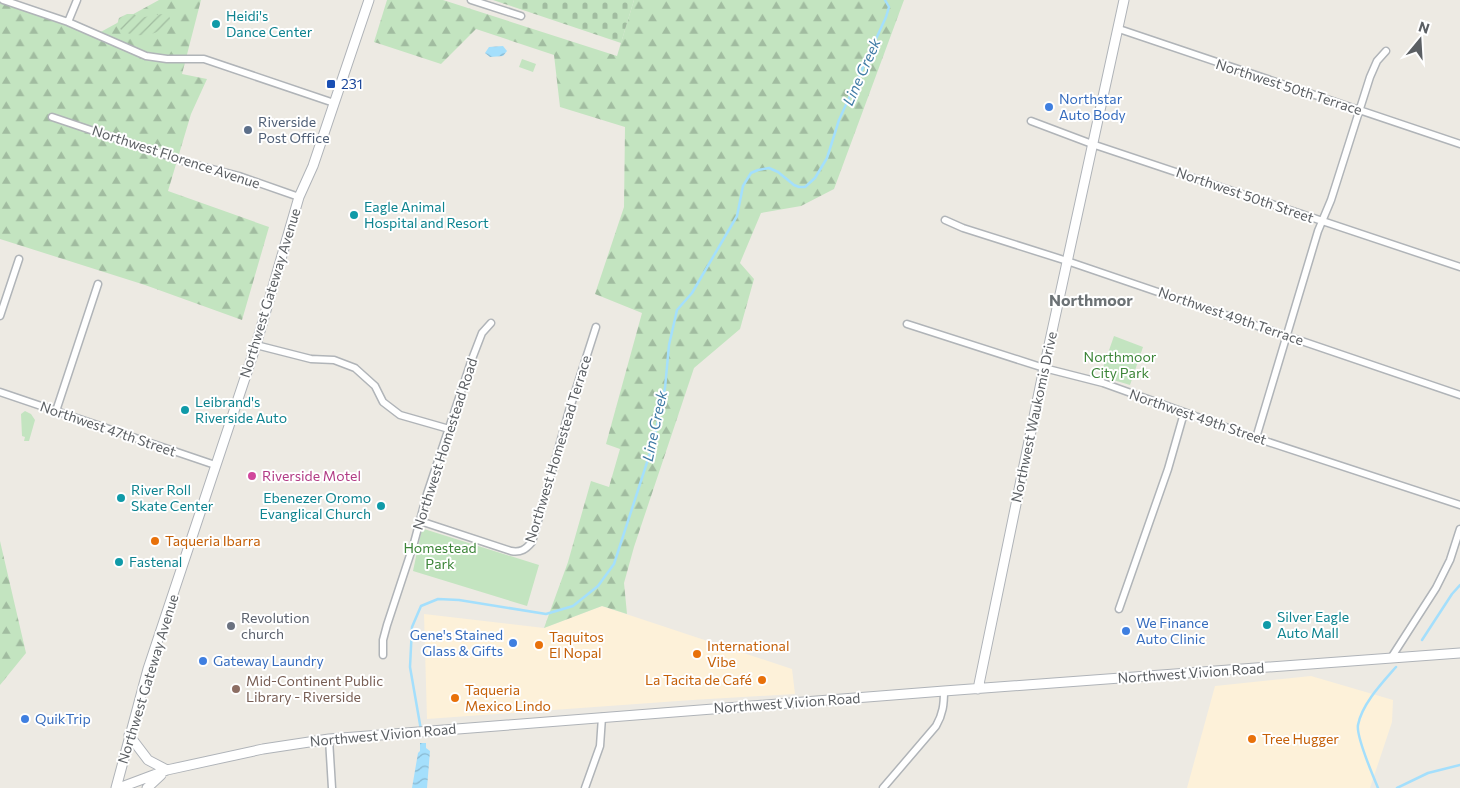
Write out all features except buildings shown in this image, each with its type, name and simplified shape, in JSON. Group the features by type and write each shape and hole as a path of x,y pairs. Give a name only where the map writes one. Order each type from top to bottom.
{"main road":[{"name":"Northwest Gateway Avenue","path":"118,788 129,735 148,669 256,345 299,197 313,166 369,0"},
{"name":"Northwest Waukomis Drive","path":"978,688 1044,368 1124,0"},
{"name":"Northwest Vivion Road","path":"118,788 167,770 263,749 329,739 978,688 1460,653"},
{"path":"129,735 148,760 167,770 147,788"}],"street":[{"path":"3,0 68,22 146,56 167,59 194,58 210,61 334,103"},
{"path":"68,22 77,0"},
{"path":"472,0 521,16"},
{"name":"Northwest 50th Terrace","path":"1118,29 1460,144"},
{"path":"1256,438 1322,221 1331,200 1377,61 1386,51"},
{"name":"Northwest Florence Avenue","path":"52,117 189,163 240,177 299,197"},
{"name":"Northwest 50th Street","path":"1031,121 1092,144 1460,267"},
{"name":"Northwest 49th Terrace","path":"945,220 962,228 1067,261 1460,394"},
{"path":"0,316 19,259"},
{"path":"56,411 98,284"},
{"name":"Northwest Homestead Road","path":"384,655 383,640 387,625 449,429 482,333 491,323"},
{"name":"Northwest 49th Street","path":"907,324 1044,368 1103,383 1256,438 1460,505"},
{"name":"Northwest Homestead Terrace","path":"420,521 511,551 516,552 526,549 532,542 567,418 596,327"},
{"path":"256,345 311,359 334,360 355,368 375,386 383,402 400,414 449,429"},
{"name":"Northwest 47th Street","path":"0,392 215,465"},
{"path":"1120,609 1168,469 1184,413"},
{"path":"1391,658 1436,588 1450,560 1460,528"},
{"path":"883,788 936,726 944,708 944,691"},
{"path":"585,788 600,746 602,718"},
{"path":"329,739 332,788"}],"shaded area":[{"path":"602,606 792,669 795,694 427,719 424,614 544,628"},
{"path":"1311,676 1393,700 1392,722 1370,788 1187,788 1215,686"}],"green space":[{"path":"0,0 14,0 34,11 97,34 159,0 201,0 182,74 207,79 191,114 168,191 269,227 242,320 145,285 0,239"},
{"path":"387,0 443,0 617,56 634,0 904,0 834,189 801,206 761,213 740,263 754,279 740,329 694,368 634,547 624,583 627,614 602,606 544,628 568,562 591,481 609,487 620,449 606,444 642,313 595,294 624,207 625,127 560,107 554,55 476,29 441,64 374,42"},
{"path":"493,0 634,0 621,43"},
{"path":"127,14 134,14 139,18 162,14 169,16 171,21 167,26 153,34 136,35 122,30 117,25 119,18"},
{"path":"522,59 536,64 533,72 519,67"},
{"name":"Northmoor City Park","path":"1114,336 1143,347 1130,385 1100,376"},
{"path":"25,411 31,414 35,420 29,441 24,441 25,437 22,436 21,414"},
{"name":"Homestead Park","path":"424,529 539,565 527,606 413,571 421,533"},
{"path":"0,541 26,653 0,685"}],"water":[{"path":"503,46 507,51 503,56 490,57 485,53 489,47"},
{"path":"420,743 426,743 426,748 430,751 427,788 412,788 418,753 420,751"}],"waterway":[{"name":"Line Creek","path":"421,730 410,667 412,627 421,606 438,599 459,600 546,614 573,606 598,586 614,564 653,444 665,388 669,345 677,310 692,293 737,216 743,186 751,173 769,168 799,187 805,187 815,178 827,158 839,120 886,17 889,7 885,0"},
{"path":"1422,640 1460,585"},
{"path":"1378,788 1362,747 1358,725 1368,702 1396,667"},
{"path":"1397,788 1428,773 1460,765"}],"place":[{"name":"Heidi's Dance Center","path":"216,24"},
{"name":"231","path":"331,84"},
{"name":"Northstar Auto Body","path":"1049,107"},
{"name":"Riverside Post Office","path":"248,130"},
{"name":"Eagle Animal Hospital and Resort","path":"354,215"},
{"name":"Leibrand's Riverside Auto","path":"185,410"},
{"name":"Riverside Motel","path":"252,476"},
{"name":"River Roll Skate Center","path":"121,498"},
{"name":"Ebenezer Oromo Evanglical Church","path":"381,506"},
{"name":"Taqueria Ibarra","path":"155,541"},
{"name":"Fastenal","path":"119,562"},
{"name":"Silver Eagle Auto Mall","path":"1267,625"},
{"name":"Revolution church","path":"231,626"},
{"name":"We Finance Auto Clinic","path":"1126,631"},
{"name":"Gene's Stained Glass & Gifts","path":"513,643"},
{"name":"Taquitos El Nopal","path":"539,645"},
{"name":"International Vibe","path":"697,654"},
{"name":"Gateway Laundry","path":"203,661"},
{"name":"La Tacita de Café","path":"762,680"},
{"name":"Mid-Continent Public Library - Riverside","path":"236,689"},
{"name":"Taqueria Mexico Lindo","path":"455,698"},
{"name":"QuikTrip","path":"25,719"},
{"name":"Tree Hugger","path":"1252,739"}],"district":[{"name":"Northmoor","path":"1091,300"}]}
